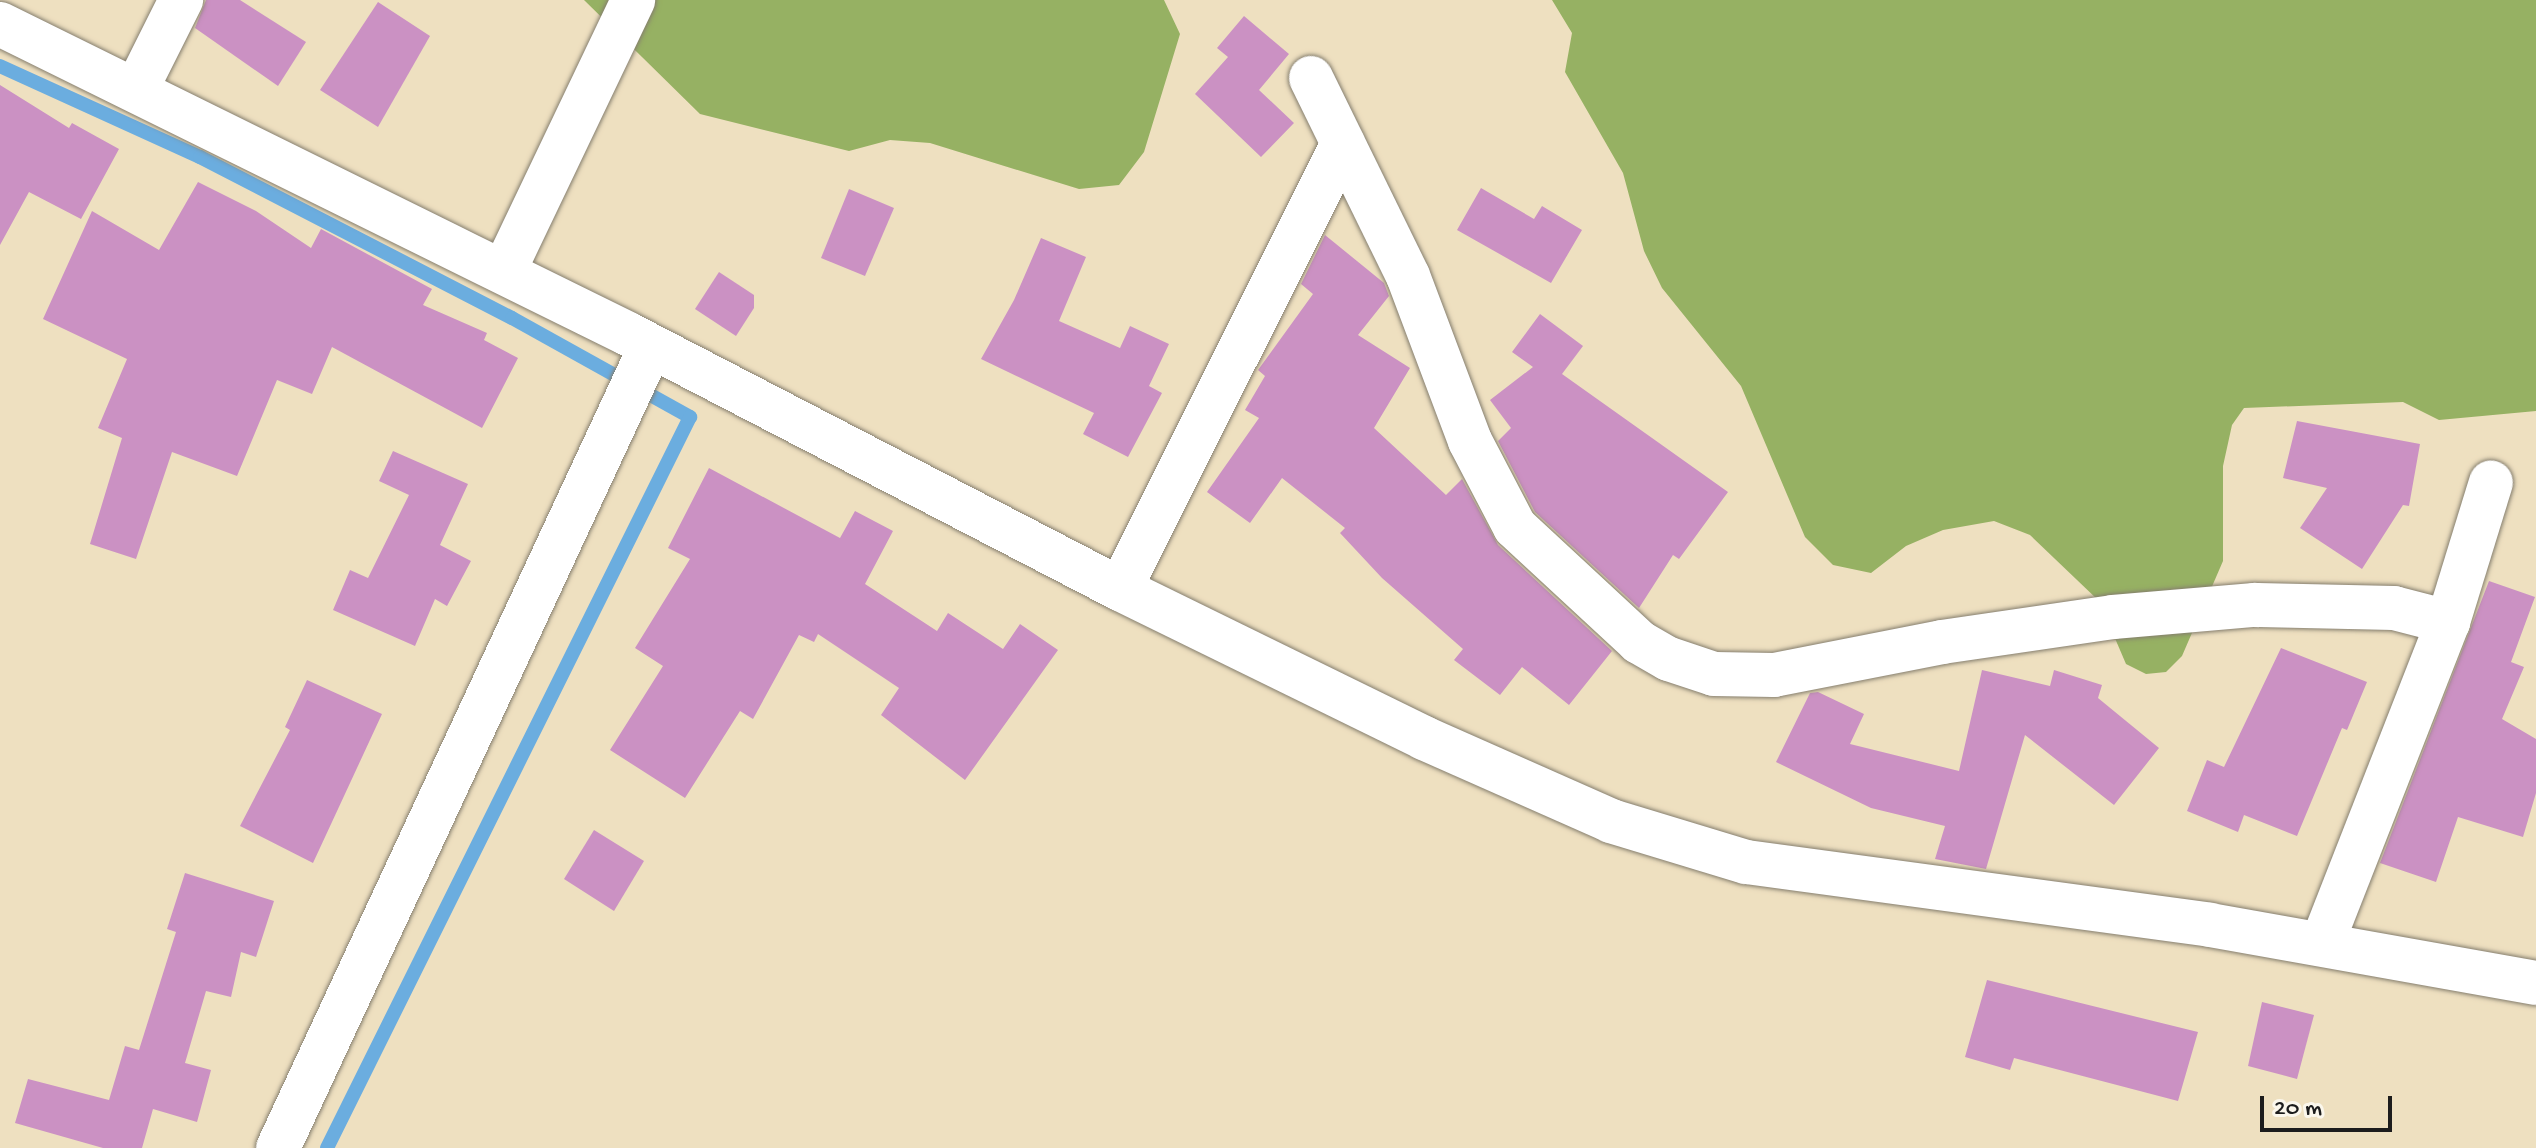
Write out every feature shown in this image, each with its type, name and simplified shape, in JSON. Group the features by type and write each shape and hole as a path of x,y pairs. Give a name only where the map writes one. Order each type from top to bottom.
{"street":[{"path":"136,90 181,0"},
{"path":"504,271 633,0"},
{"path":"0,24 504,271 647,357 1424,738 1611,821 1691,848 1845,879 2322,943 2536,983"},
{"path":"1311,78 1408,276 1470,441 1515,527 1639,642 1669,659 1714,674 1774,675 1942,642 2097,619 2254,605 2394,608 2448,622"},
{"path":"1120,589 1343,144"},
{"path":"278,1148 647,357"},
{"path":"2322,943 2448,622 2491,482"}],"green space":[{"path":"584,0 1164,0 1180,34 1144,152 1119,185 1079,189 930,143 890,140 849,151 700,114"},
{"path":"1552,0 2536,0 2536,411 2439,420 2403,402 2244,408 2232,425 2223,466 2223,561 2182,656 2166,672 2146,674 2126,664 2099,601 2030,535 1994,521 1943,530 1906,546 1871,573 1833,565 1805,537 1741,386 1662,288 1644,251 1623,173 1565,72 1572,33"}],"building":[{"path":"206,0 240,0 306,42 278,86 195,28"},
{"path":"378,2 430,36 378,127 320,90"},
{"path":"1244,16 1289,54 1259,90 1294,123 1261,157 1195,94 1228,57 1217,48"},
{"path":"0,85 69,128 72,123 119,149 81,219 29,192 0,245"},
{"path":"198,182 256,211 311,248 321,229 432,289 423,305 487,333 484,340 518,358 482,428 332,347 312,394 277,380 237,476 172,452 136,559 90,544 122,438 98,428 127,359 43,319 92,211 159,250"},
{"path":"1481,188 1534,219 1542,206 1582,230 1551,283 1457,230"},
{"path":"849,189 894,208 865,276 821,258"},
{"path":"1325,235 1384,283 1389,296 1358,335 1410,368 1374,428 1446,495 1462,479 1498,545 1612,651 1569,705 1522,667 1500,695 1454,660 1463,649 1382,578 1340,533 1345,528 1282,478 1250,523 1207,492 1259,418 1245,410 1265,376 1258,370 1313,294 1301,284"},
{"path":"1041,238 1086,257 1059,321 1120,348 1130,326 1169,344 1149,386 1162,393 1128,457 1083,434 1094,413 981,359 1014,300"},
{"path":"719,272 754,295 754,308 736,336 695,309"},
{"path":"1540,314 1583,346 1562,374 1728,492 1679,559 1673,555 1639,608 1535,512 1498,441 1511,428 1490,400 1533,367 1512,352"},
{"path":"2297,421 2420,444 2409,506 2403,505 2362,569 2300,528 2327,488 2283,478"},
{"path":"393,451 468,484 440,545 471,561 447,606 435,599 415,646 333,610 350,570 368,578 409,495 379,481"},
{"path":"709,468 840,538 855,511 893,531 865,584 937,631 948,613 1003,649 1020,624 1058,650 965,780 881,715 899,688 818,634 814,642 799,635 753,719 740,711 685,798 610,750 663,666 635,648 690,559 668,548"},
{"path":"2489,581 2535,597 2511,662 2524,667 2502,719 2536,739 2536,793 2523,837 2458,817 2436,882 2380,863"},
{"path":"2281,648 2367,682 2347,730 2342,728 2297,836 2244,815 2238,832 2187,811 2207,760 2224,767"},
{"path":"1982,670 2050,686 2054,670 2102,685 2098,698 2159,748 2114,805 2025,735 1986,869 1935,859 1945,826 1871,808 1776,762 1810,693 1818,692 1864,714 1850,744 1959,771"},
{"path":"307,680 382,714 313,863 240,826 290,730 285,727"},
{"path":"594,830 644,861 614,911 564,879"},
{"path":"185,873 274,901 256,957 241,952 231,997 206,991 185,1063 211,1070 197,1122 153,1109 142,1148 103,1148 15,1123 28,1079 109,1100 125,1046 139,1050 176,932 167,929"},
{"path":"1987,980 2198,1032 2178,1101 2014,1058 2010,1070 1965,1057"},
{"path":"2262,1002 2314,1015 2297,1079 2248,1066"}],"waterway":[{"path":"0,66 200,157 512,318 690,417 327,1148"}]}
